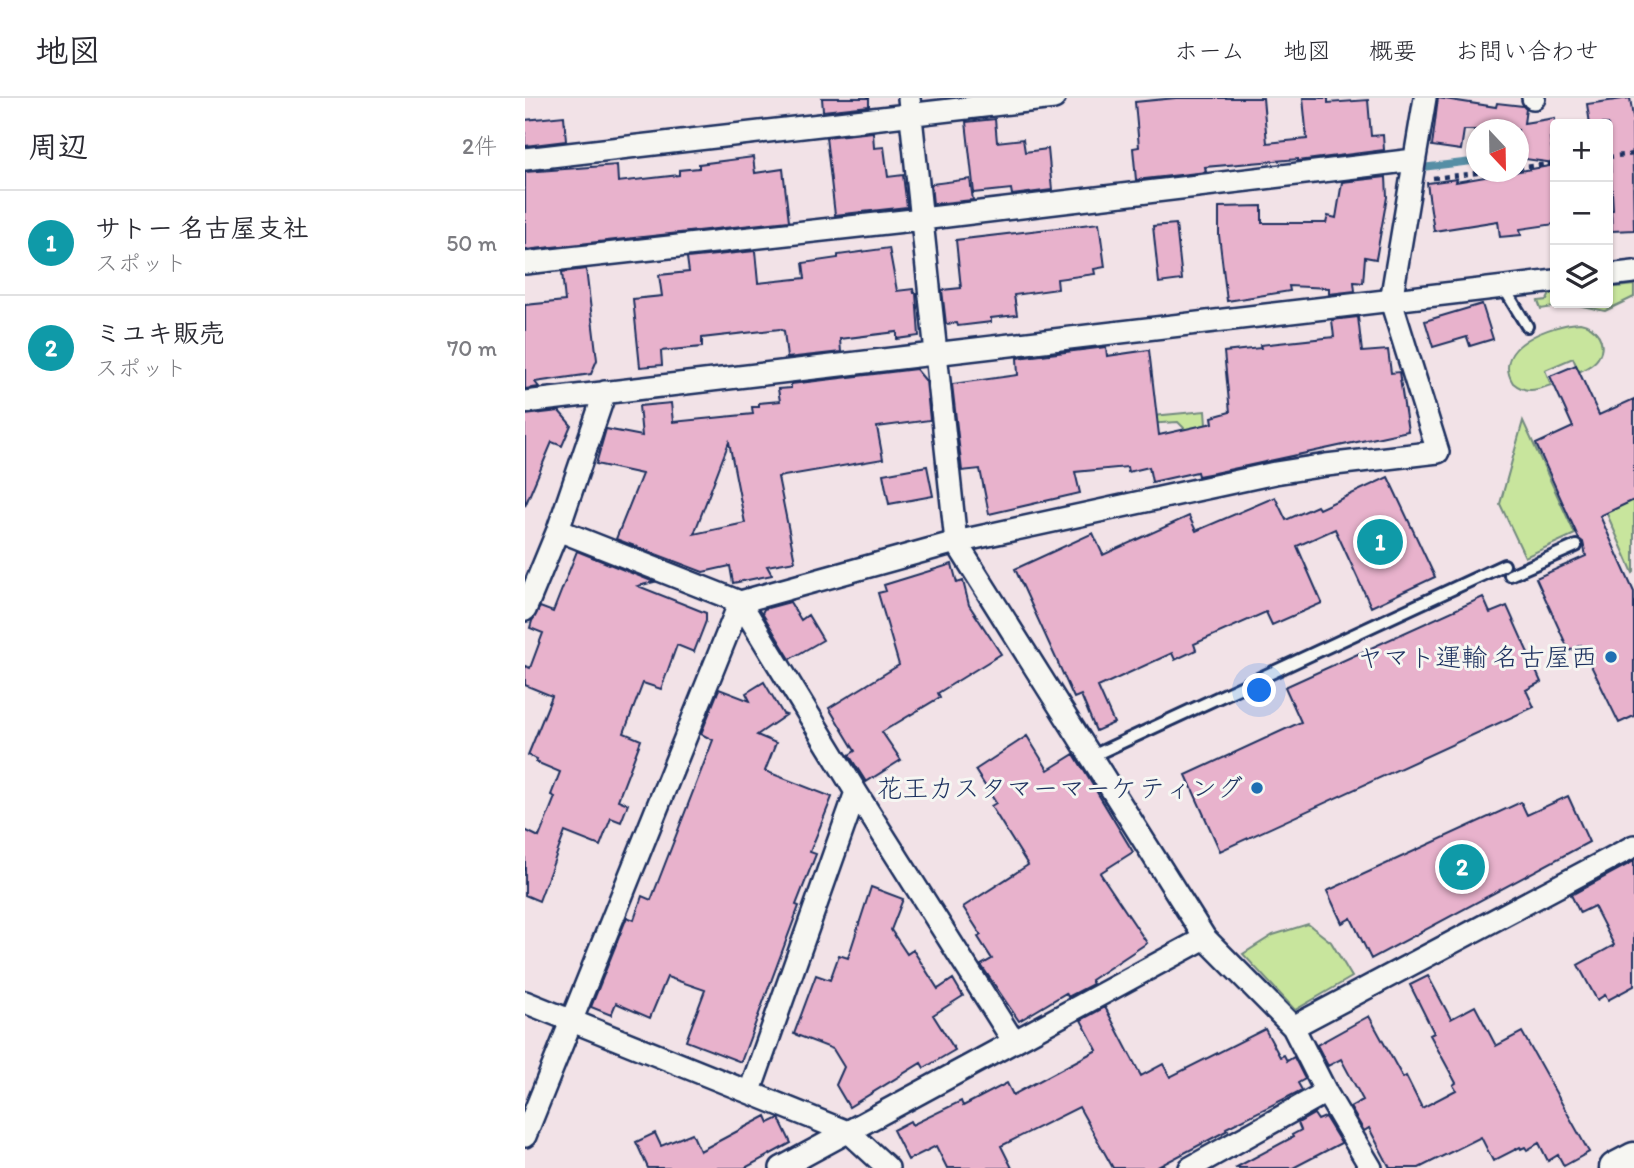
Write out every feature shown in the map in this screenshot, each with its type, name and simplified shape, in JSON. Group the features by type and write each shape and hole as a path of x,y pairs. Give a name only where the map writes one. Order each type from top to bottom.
{"street":[{"path":"525,159 909,106 1054,98"},
{"path":"740,602 956,542 1275,473 1438,452 1391,301 1425,98"},
{"path":"909,106 956,542 1205,938 1293,1027 1326,1092 1371,1168"},
{"path":"525,263 1414,160"},
{"path":"1613,274 1634,272"},
{"path":"525,402 935,352 1550,283"},
{"path":"525,610 558,530 605,392"},
{"path":"558,530 740,602 1014,1042"},
{"path":"525,1136 740,602"},
{"path":"750,1091 856,792"},
{"path":"1293,1027 1634,846"},
{"path":"781,1168 1205,938"},
{"path":"525,1002 850,1132 888,1168"},
{"path":"1190,1168 1326,1092"},
{"path":"1615,1168 1634,1158"}],"lane":[{"path":"1504,288 1527,327"},
{"path":"1090,757 1507,570 1576,546"}],"path":[{"path":"1613,156 1634,154"},
{"path":"1529,167 1550,164"}],"green space":[{"path":"1634,285 1634,297 1613,307 1613,287"},
{"path":"1550,294 1550,308 1541,309 1538,301 1547,300"},
{"path":"1580,323 1591,327 1601,341 1601,352 1594,363 1579,372 1573,358 1545,370 1551,385 1541,388 1527,390 1513,383 1508,370 1510,358 1517,348 1541,333"},
{"path":"1205,411 1208,452 1178,422 1145,424 1143,417"},
{"path":"1523,421 1575,534 1525,557 1500,504"},
{"path":"1634,491 1634,572 1633,573 1603,505"},
{"path":"1308,924 1331,942 1352,977 1295,1010 1243,954 1273,935"}],"building":[{"path":"822,98 869,98 869,106 823,111"},
{"path":"1176,98 1263,98 1267,143 1307,139 1303,98 1328,98 1328,103 1368,100 1371,136 1383,135 1384,150 1298,161 1205,167 1206,172 1136,180 1133,148 1139,147 1135,102"},
{"path":"1438,98 1496,107 1497,103 1523,106 1526,109 1525,119 1466,119 1461,150 1432,146"},
{"path":"1630,98 1634,124 1634,230 1613,231 1613,119 1589,119 1587,104"},
{"path":"564,116 566,141 525,146 525,120"},
{"path":"1555,118 1550,119 1550,162 1529,160 1529,122"},
{"path":"995,119 997,142 1023,139 1025,152 1048,149 1052,190 1012,195 1011,189 974,193 966,122"},
{"path":"873,132 874,148 884,147 888,177 903,175 907,207 835,215 826,137"},
{"path":"753,157 755,173 783,169 789,221 525,250 525,172 617,165 618,182 679,175 679,170 699,168 699,164"},
{"path":"1550,166 1550,225 1520,229 1521,235 1500,237 1498,221 1434,231 1427,183 1457,179 1456,182 1529,182 1529,169"},
{"path":"1386,177 1387,197 1376,259 1365,257 1363,283 1354,282 1355,291 1329,294 1329,288 1289,286 1290,291 1227,301 1219,235 1219,207 1262,206 1262,223 1326,223 1328,216 1336,218 1342,182"},
{"path":"970,179 973,200 933,204 931,184"},
{"path":"1099,223 1105,267 1094,269 1095,274 1057,279 1058,289 1014,295 1017,315 991,318 991,322 958,326 957,323 946,324 942,290 961,288 956,240"},
{"path":"1176,224 1182,280 1159,283 1153,226"},
{"path":"889,248 897,291 913,289 916,293 919,336 897,339 897,332 840,339 841,352 787,358 784,331 780,329 702,338 702,347 661,351 662,365 640,367 633,299 662,296 659,275 689,272 687,258 755,251 758,283 805,278 803,263"},
{"path":"586,269 597,360 591,374 535,382 539,387 525,389 525,305 565,301 562,272"},
{"path":"1482,304 1493,339 1470,346 1467,337 1433,347 1425,321"},
{"path":"1358,317 1362,352 1388,350 1391,373 1399,372 1408,431 1214,473 1198,476 1197,472 1152,482 1149,467 1128,472 1127,467 1075,472 1080,493 989,514 980,469 962,471 952,384 1018,375 1017,358 1106,347 1107,356 1149,350 1159,435 1213,423 1212,417 1230,412 1224,352 1334,337 1332,320"},
{"path":"1576,365 1599,415 1634,399 1634,500 1600,516 1634,592 1634,716 1619,723 1581,645 1569,651 1536,578 1586,556 1583,542 1579,539 1536,444 1573,427 1550,376"},
{"path":"916,369 926,381 930,420 877,427 883,459 778,477 795,561 767,566 772,575 733,583 730,566 703,572 616,539 642,474 596,464 606,429 642,436 639,406 671,403 673,422 753,414 752,407 759,407 759,403 780,401 778,389 791,388 791,384","holes":["729,442 745,523 694,534"]},
{"path":"559,411 571,425 562,446 552,442 525,506 525,415"},
{"path":"927,466 933,496 889,504 883,474"},
{"path":"1388,477 1435,577 1371,607 1335,529 1297,546 1322,603 1272,625 1266,612 1194,644 1196,650 1175,660 1172,653 1098,687 1114,723 1096,731 1081,695 1074,698 1015,569 1093,533 1103,555 1189,516 1196,531 1275,497 1286,520 1317,506 1319,509"},
{"path":"577,551 654,582 638,586 706,613 706,621 694,652 677,645 661,689 643,683 624,733 641,740 618,800 628,804 621,822 611,818 600,846 565,832 539,901 525,895 525,830 539,837 555,797 551,795 560,772 536,762 537,759 528,755 552,696 525,685 525,666 530,668 543,633 530,628 532,621 540,607 553,612"},
{"path":"952,564 957,583 963,581 969,605 1001,654 938,693 940,697 882,732 901,760 866,782 849,755 855,751 829,708 899,665 878,593 886,591 884,585"},
{"path":"1483,597 1490,613 1507,606 1541,682 1526,690 1534,707 1220,851 1186,775 1301,722 1285,687"},
{"path":"790,602 801,620 808,615 823,640 790,659 762,613 764,609"},
{"path":"764,682 786,715 757,735 776,743 765,771 832,797 810,852 816,854 796,905 799,906 741,1062 686,1041 705,990 667,977 650,1018 616,1003 611,1015 591,1007 627,917 634,920 642,896 651,900 713,740 701,734 719,689 750,701 746,693"},
{"path":"1027,736 1048,770 1074,754 1133,852 1100,873 1147,943 1091,980 1093,984 1068,997 1066,993 1019,1021 981,965 992,959 963,907 1028,865 991,806 996,803 975,770"},
{"path":"1568,796 1589,842 1371,959 1351,918 1342,923 1327,891 1521,802 1527,815"},
{"path":"1634,861 1634,986 1608,1000 1605,995 1597,1000 1578,965 1614,945 1594,906 1580,913 1571,895"},
{"path":"871,887 903,899 891,930 907,954 913,950 938,989 953,979 963,996 933,1015 955,1050 924,1068 921,1063 849,1107 836,1085 844,1067 833,1049 794,1034 816,975 830,980 839,955 848,958"},
{"path":"1428,976 1451,1019 1475,1006 1496,1046 1522,1032 1589,1152 1564,1166 1558,1155 1548,1161 1539,1143 1527,1150 1520,1147 1493,1161 1481,1137 1419,1168 1390,1168 1369,1128 1364,1131 1350,1107 1363,1100 1341,1059 1328,1066 1317,1045 1369,1016 1403,1078 1406,1076 1422,1108 1456,1090 1453,1085 1456,1083 1430,1035 1434,1033 1410,985"},
{"path":"1105,1007 1141,1076 1163,1064 1170,1077 1265,1029 1280,1057 1284,1055 1287,1061 1294,1057 1305,1079 1298,1083 1302,1090 1226,1128 1228,1130 1156,1168 1113,1168 1079,1107 1001,1146 1012,1168 947,1168 936,1146 908,1160 893,1130 910,1121 912,1125 961,1101 963,1106 1007,1083 1013,1095 1097,1050 1081,1020"},
{"path":"1314,1114 1318,1120 1325,1117 1341,1143 1293,1168 1235,1168 1293,1137 1292,1135 1301,1130 1298,1123"},
{"path":"766,1116 769,1123 779,1118 791,1143 745,1168 648,1168 636,1142 655,1133 661,1146 692,1133 700,1151"}],"waterway":[{"path":"1426,167 1466,162"}],"place":[{"name":"サトー 名古屋支社","path":"1380,542"},
{"name":"ヤマト運輸 名古屋西","path":"1611,657"},
{"name":"花王カスタマーマーケティング","path":"1257,788"},
{"name":"ミユキ販売","path":"1462,867"}]}
